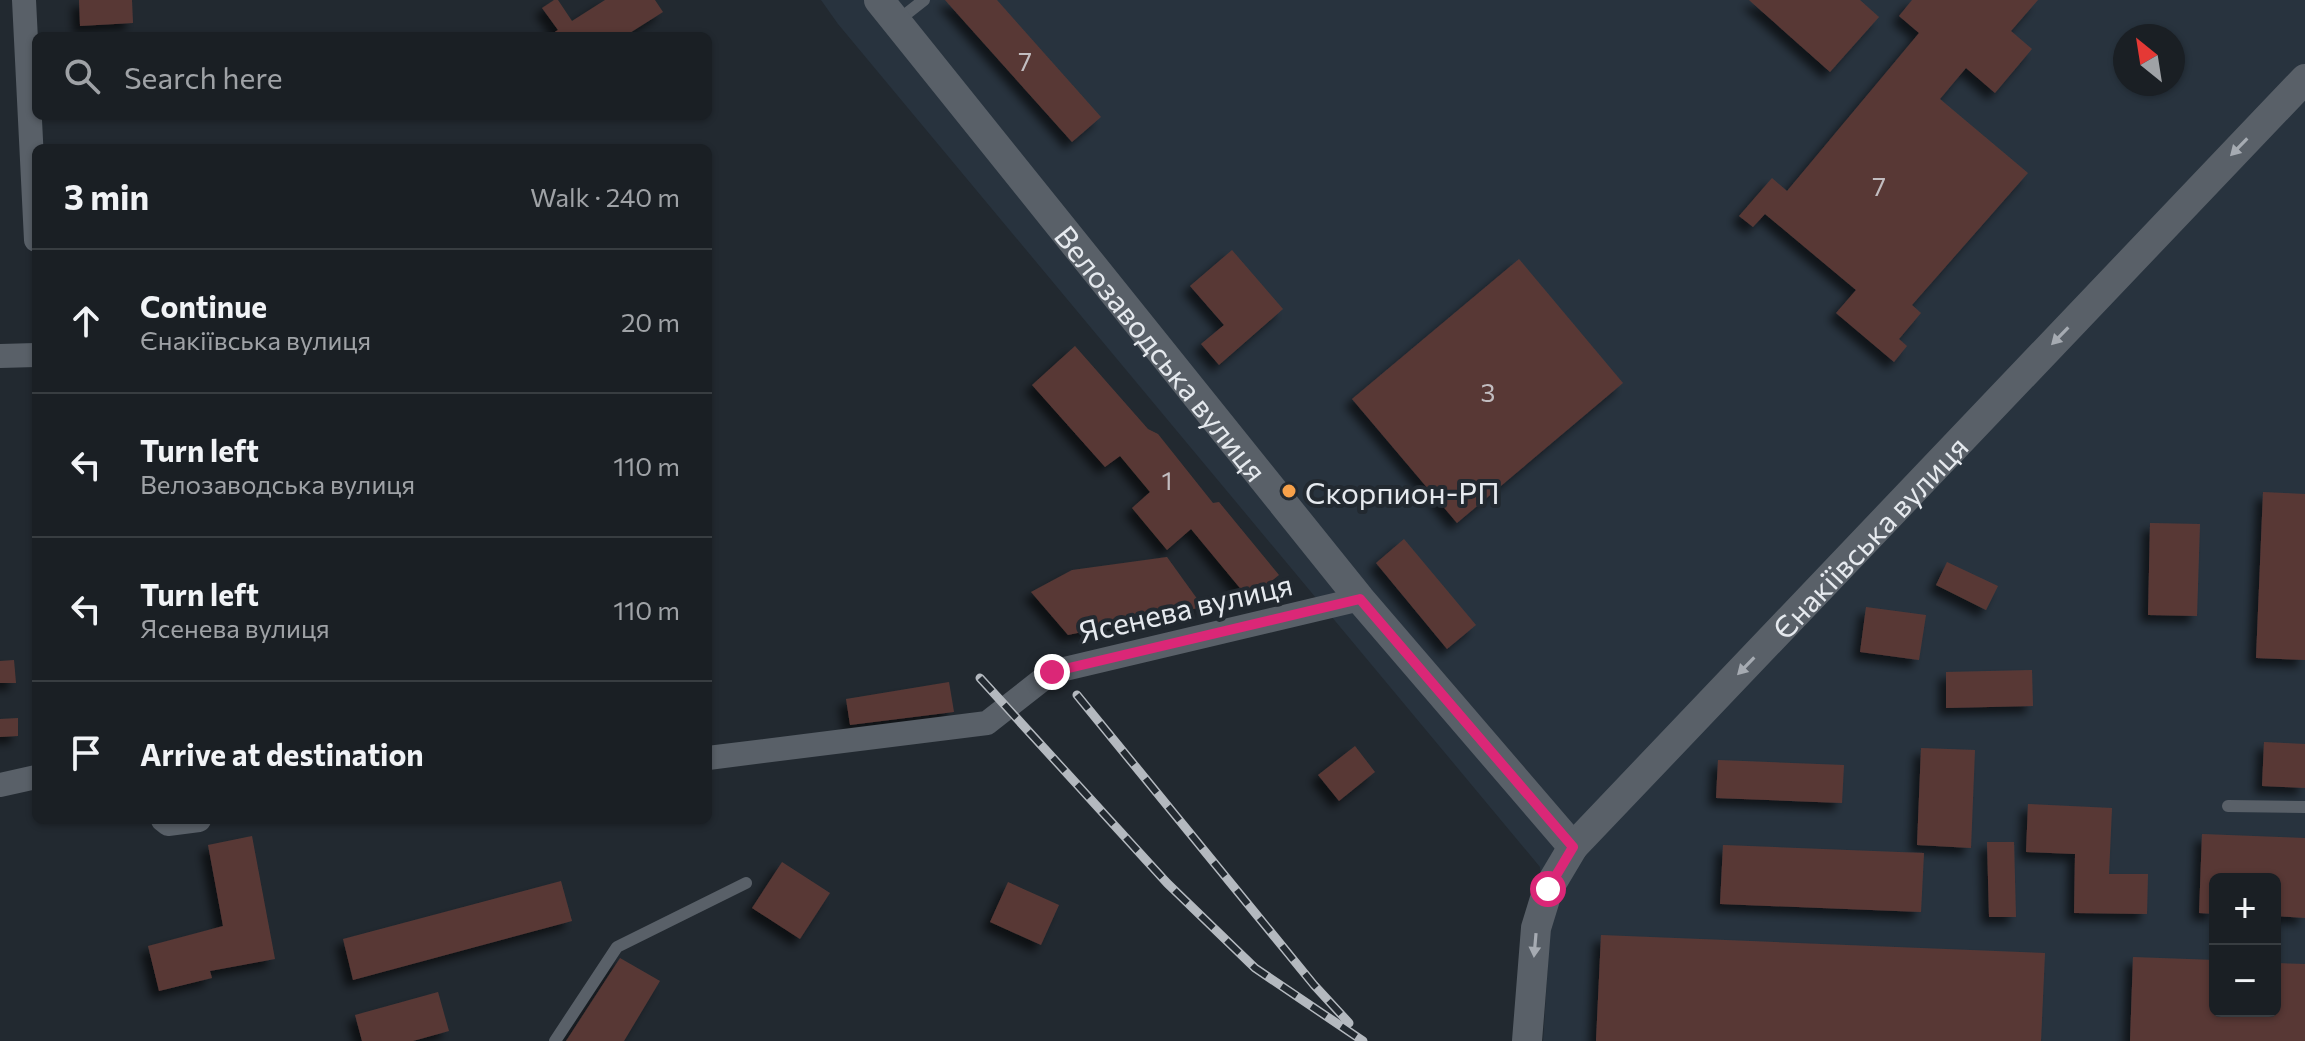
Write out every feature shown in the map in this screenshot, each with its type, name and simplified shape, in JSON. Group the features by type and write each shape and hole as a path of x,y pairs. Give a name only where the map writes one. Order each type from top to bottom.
{"street":[{"path":"24,0 32,160"},
{"name":"Велозаводська вулиця","path":"887,11 1360,599 1573,847"},
{"name":"Єнакіївська вулиця","path":"1527,1041 1536,928 1548,889 1573,847 2301,89"},
{"path":"0,356 32,355"},
{"name":"Ясенева вулиця","path":"712,757 987,723 1052,672 1360,599"},
{"path":"0,785 32,778"}],"lane":[{"path":"887,11 924,0"},
{"path":"2228,806 2305,807"},
{"path":"555,1041 617,947 746,883"}],"shaded area":[{"path":"821,0 2305,0 2305,1041 1543,1041 1548,963 1540,867"}],"building":[{"path":"79,0 132,0 133,23 80,26"},
{"path":"558,0 572,21 605,0 655,0 663,12 631,32 555,32 558,30 542,8"},
{"path":"945,0 997,0 1101,117 1072,142"},
{"path":"1749,0 1860,0 1879,17 1830,72"},
{"path":"1912,0 2038,0 2011,31 2032,49 1995,93 1966,68 1940,99 2028,173 1912,305 1921,313 1899,339 1907,346 1894,362 1836,313 1856,290 1765,214 1753,227 1739,216 1772,178 1787,191 1919,33 1899,16"},
{"path":"1232,250 1283,309 1219,365 1201,344 1224,325 1190,286"},
{"path":"1519,259 1623,383 1457,523 1352,399"},
{"path":"1075,346 1148,429 1158,434 1213,503 1219,502 1279,575 1249,599 1191,529 1167,550 1132,508 1150,492 1120,456 1105,467 1032,385"},
{"path":"2263,492 2305,494 2305,660 2256,658"},
{"path":"2150,523 2200,524 2197,616 2148,615"},
{"path":"1404,539 1476,625 1447,649 1376,563"},
{"path":"1167,557 1203,607 1068,635 1031,592 1072,570"},
{"path":"1947,562 1998,586 1986,610 1936,585"},
{"path":"1866,607 1926,615 1919,660 1860,652"},
{"path":"14,660 16,683 0,683 0,661"},
{"path":"2032,670 2033,706 1946,708 1946,672"},
{"path":"949,682 954,712 850,725 846,699"},
{"path":"18,718 18,736 0,737 0,719"},
{"path":"2264,742 2305,744 2305,788 2262,786"},
{"path":"1355,746 1375,772 1339,801 1318,775"},
{"path":"1921,748 1975,750 1971,848 1917,845"},
{"path":"1718,760 1844,765 1842,803 1716,798"},
{"path":"2028,804 2112,808 2109,874 2148,874 2147,914 2074,913 2075,854 2026,852"},
{"path":"2202,834 2305,838 2305,918 2281,916 2281,873 2209,873 2209,914 2199,913"},
{"path":"252,836 275,959 210,971 212,978 159,991 148,946 223,926 208,845"},
{"path":"1987,842 2014,842 2016,917 1989,917"},
{"path":"1723,845 1924,853 1921,912 1720,904"},
{"path":"782,862 830,893 800,939 752,908"},
{"path":"561,881 572,921 353,980 343,939"},
{"path":"1008,882 1059,905 1041,945 990,922"},
{"path":"1601,935 2045,953 2041,1041 1596,1041"},
{"path":"2133,957 2209,960 2209,1017 2281,1017 2281,963 2305,964 2305,1041 2130,1041"},
{"path":"620,958 660,981 624,1041 566,1041"},
{"path":"438,992 449,1031 413,1041 362,1041 355,1015"}],"railway":[{"path":"980,678 1167,883 1255,968 1363,1041"},
{"path":"1077,695 1314,985 1349,1023"}],"place":[{"name":"Скорпион-РП","path":"1289,491"}],"route":[{"path":"1052,672 1360,599 1573,847 1548,889"}]}
